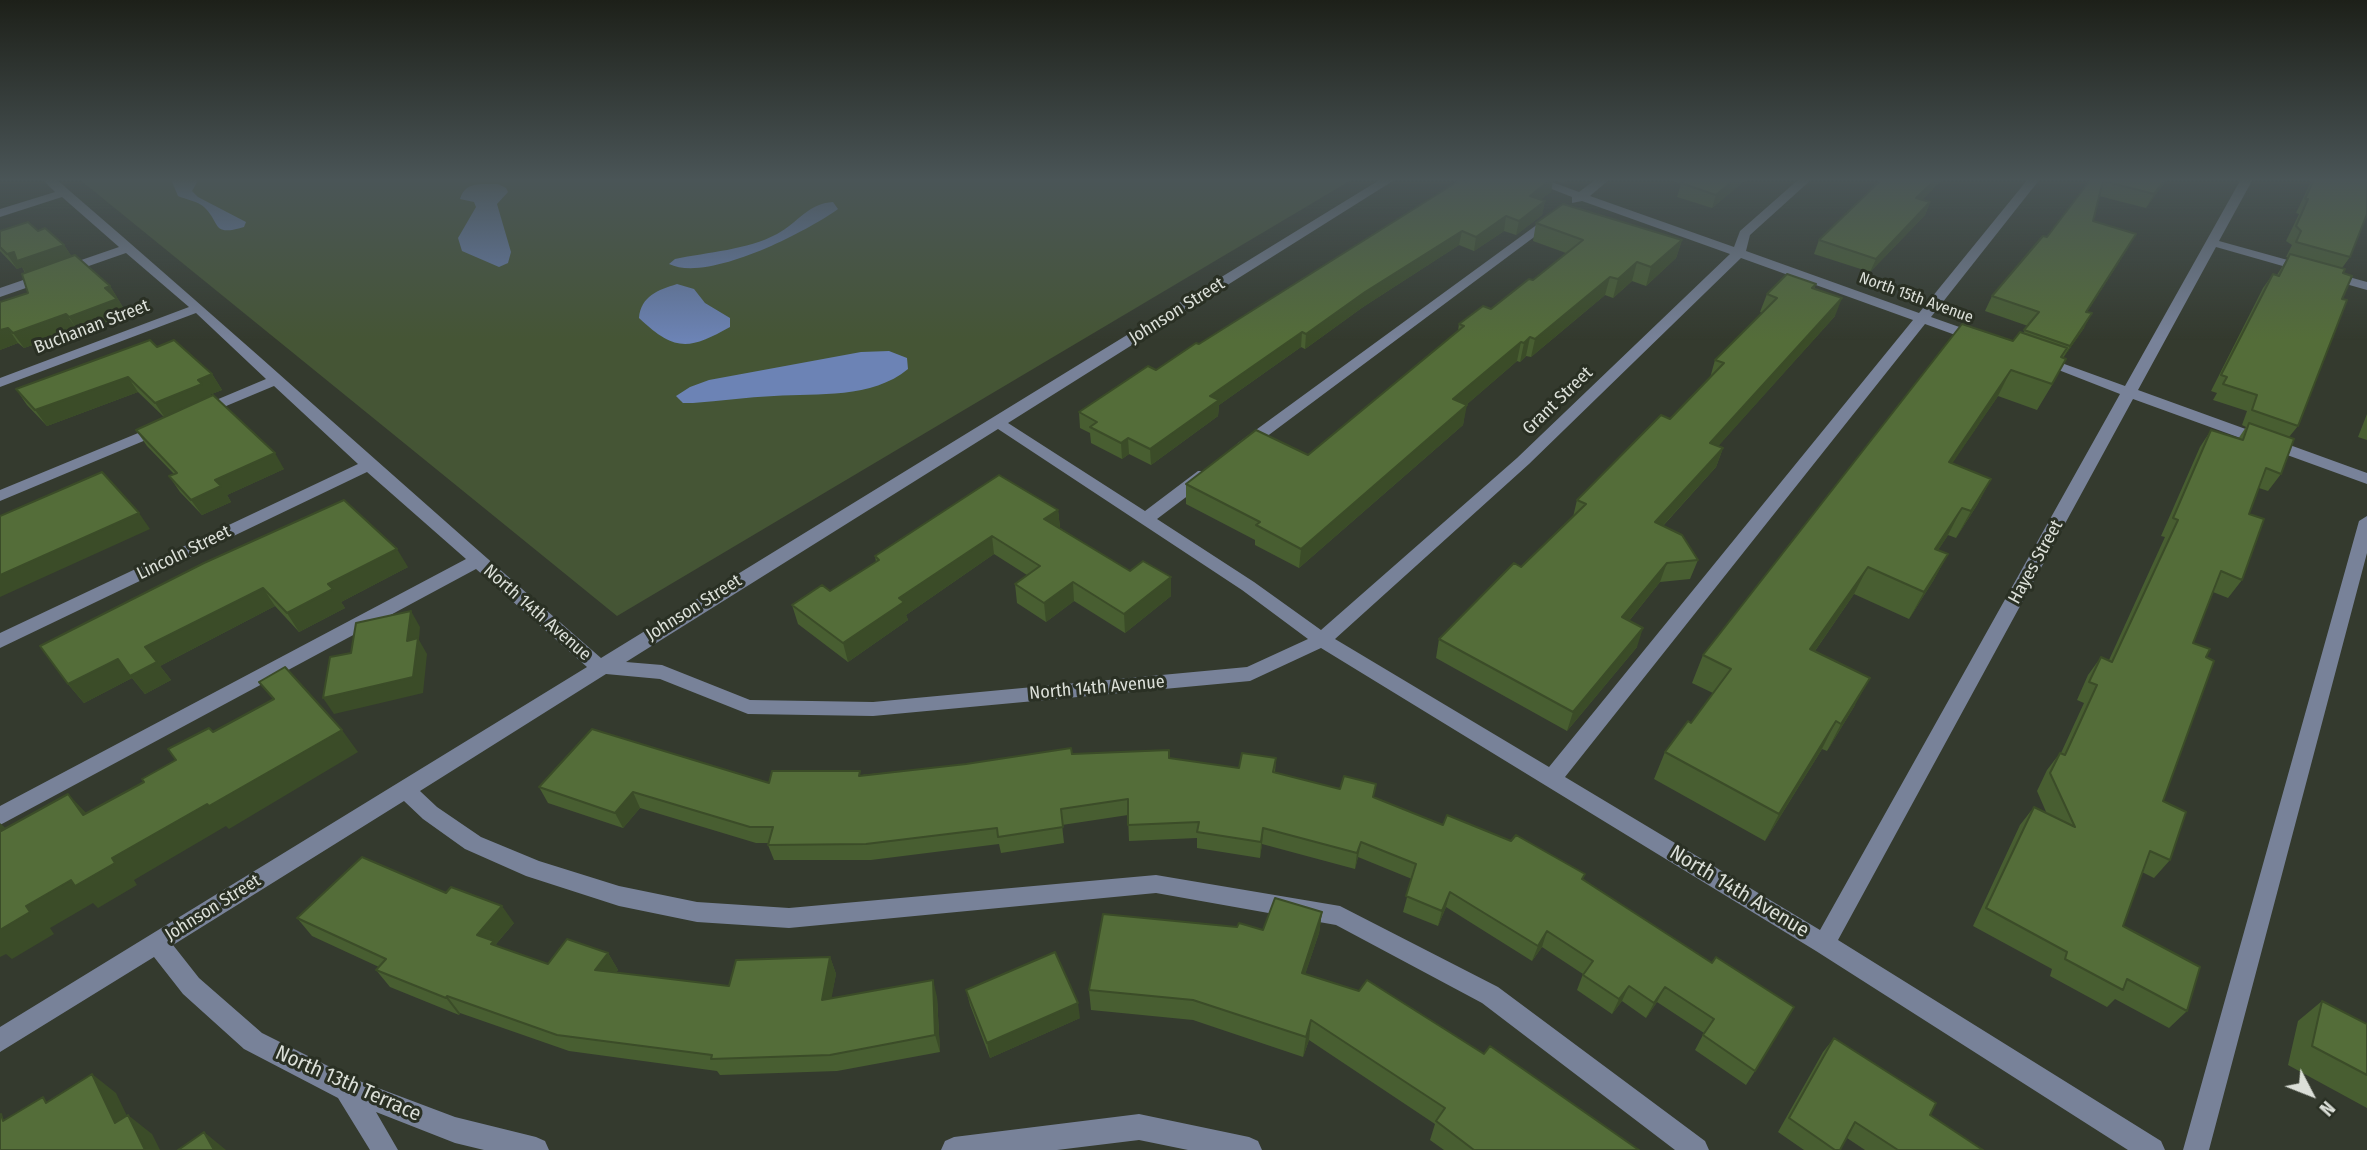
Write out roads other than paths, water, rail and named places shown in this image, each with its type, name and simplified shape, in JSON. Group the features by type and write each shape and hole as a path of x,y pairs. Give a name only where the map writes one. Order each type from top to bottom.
{"street":[{"name":"North 14th Avenue","path":"109,233 198,308 369,464 599,667 662,672 748,707 873,709 1250,674 1322,640"},
{"name":"Johnson Street","path":"0,1040 1303,233"},
{"path":"1235,453 1533,233"},
{"name":"North 15th Avenue","path":"1682,233 1987,342"},
{"name":"Grant Street","path":"1322,640 1523,461 1739,253 1746,233"},
{"path":"1551,779 1991,233"},
{"name":"Hayes Street","path":"1824,944 2219,233"},
{"path":"2214,243 2367,286"},
{"path":"0,293 127,248"},
{"name":"Buchanan Street","path":"0,383 198,308"},
{"path":"2026,356 2367,479"},
{"path":"0,496 276,380"},
{"name":"North 14th Avenue","path":"997,422 1248,586 1322,640 1824,944 2152,1150"},
{"name":"Lincoln Street","path":"0,641 369,464"},
{"path":"1145,519 1212,469"},
{"path":"2196,1150 2367,521"},
{"path":"0,816 478,560"},
{"path":"404,788 430,813 473,843 534,869 619,896 697,912 789,919 1156,884 1340,916 1490,995 1696,1150"},
{"name":"North 13th Terrace","path":"157,943 191,986 253,1041 347,1089 455,1130 536,1150"},
{"path":"347,1089 385,1150"},
{"path":"954,1150 1139,1127 1249,1150"}],"water":[{"path":"461,233 505,233 511,252 508,263 499,267 462,251 458,238"},
{"path":"799,233 756,252 707,267 686,268 669,264 675,259 740,247 777,234"},
{"path":"677,284 694,289 705,303 730,318 730,327 704,340 683,344 663,337 639,318 640,310 647,299"},
{"path":"889,351 907,358 908,369 894,379 861,390 693,403 683,403 676,396 709,380 861,352"}]}
